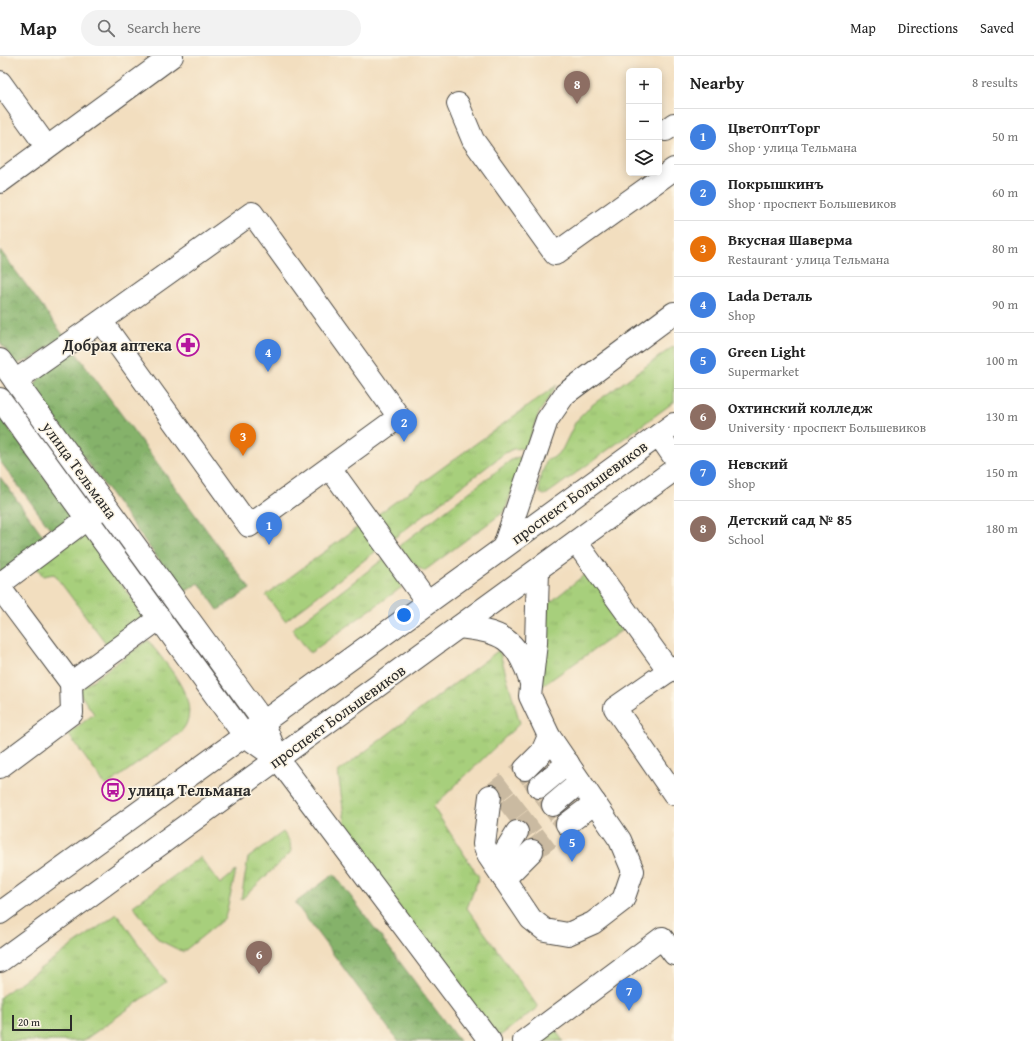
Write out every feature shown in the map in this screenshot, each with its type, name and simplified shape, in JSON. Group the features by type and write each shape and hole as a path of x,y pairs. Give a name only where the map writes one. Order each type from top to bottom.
{"main road":[{"path":"0,182 46,146 172,56"},
{"path":"0,82 46,146"},
{"path":"458,104 473,140 555,254 674,169"},
{"path":"15,381 101,322 252,213 400,417 249,526 101,322"},
{"path":"504,546 547,420 555,406 565,394 674,313"},
{"name":"улица Тельмана","path":"0,360 263,721 278,759"},
{"name":"улица Тельмана","path":"0,399 244,735 278,759"},
{"path":"666,429 674,457"},
{"name":"проспект Большевиков","path":"0,913 666,429"},
{"path":"330,468 427,602"},
{"name":"проспект Большевиков","path":"0,961 674,470"},
{"path":"0,584 106,505"},
{"path":"576,542 671,669 615,708 674,794"},
{"path":"490,796 484,844 500,872 531,919 545,930 568,934 593,923 623,900 633,871 620,840 549,736 530,696 530,680 536,643 538,570"},
{"path":"0,588 71,684 72,713 0,767"},
{"path":"71,684 160,618"},
{"path":"459,627 484,630 504,638 516,647 525,662 530,680"},
{"path":"526,769 542,752 549,736"},
{"path":"278,759 490,1041"},
{"path":"539,787 568,763"},
{"path":"553,805 580,782"},
{"path":"567,824 595,803"},
{"path":"484,844 504,814"},
{"path":"500,872 517,832"},
{"path":"500,872 532,851"},
{"path":"524,1041 662,938 674,954"}],"green space":[{"path":"0,250 64,336 32,359 16,364 0,342"},
{"path":"674,346 674,402 547,494 544,495 540,493 539,483 547,459 553,458 562,450 576,421 592,405"},
{"path":"74,350 250,589 218,610 199,583 183,593 33,388 42,373"},
{"path":"557,385 539,413 526,448 513,449 505,453 394,538 377,515"},
{"path":"0,416 70,512 69,521 55,535 0,461"},
{"path":"518,457 523,458 505,511 424,571 412,563 399,546 511,460"},
{"path":"0,477 47,541 0,576"},
{"path":"362,524 380,548 285,621 266,595"},
{"path":"81,536 87,537 145,616 108,646 54,574 43,576 36,567"},
{"path":"386,557 402,587 310,653 292,629"},
{"path":"589,571 628,626 542,686 547,605"},
{"path":"148,640 170,668 183,690 189,712 187,722 180,733 106,786 68,734 94,714 78,691"},
{"path":"499,650 520,723 433,807 479,877 467,908 538,1007 497,1038 347,837 338,772"},
{"path":"283,832 290,842 291,852 241,900 248,858"},
{"path":"200,857 220,884 236,871 225,918 183,952 159,940 133,906"},
{"path":"334,874 459,1041 398,1041 295,903"},
{"path":"117,914 166,982 83,1041 0,1041 0,997"},
{"path":"551,1024 563,1041 528,1041"}],"tunnel":[{"path":"490,796 525,769"},
{"path":"504,814 539,787"},
{"path":"517,832 553,805"},
{"path":"532,851 567,824"}],"place":[{"name":"Детский сад № 85","path":"577,104"},
{"name":"Добрая аптека","path":"188,345"},
{"name":"Lada Dеталь","path":"268,372"},
{"name":"Покрышкинъ","path":"404,442"},
{"name":"Вкусная Шаверма","path":"243,456"},
{"name":"ЦветОптТорг","path":"269,545"},
{"name":"улица Тельмана","path":"113,790"},
{"name":"Green Light","path":"572,862"},
{"name":"Охтинский колледж","path":"259,974"},
{"name":"Невский","path":"629,1011"}]}
